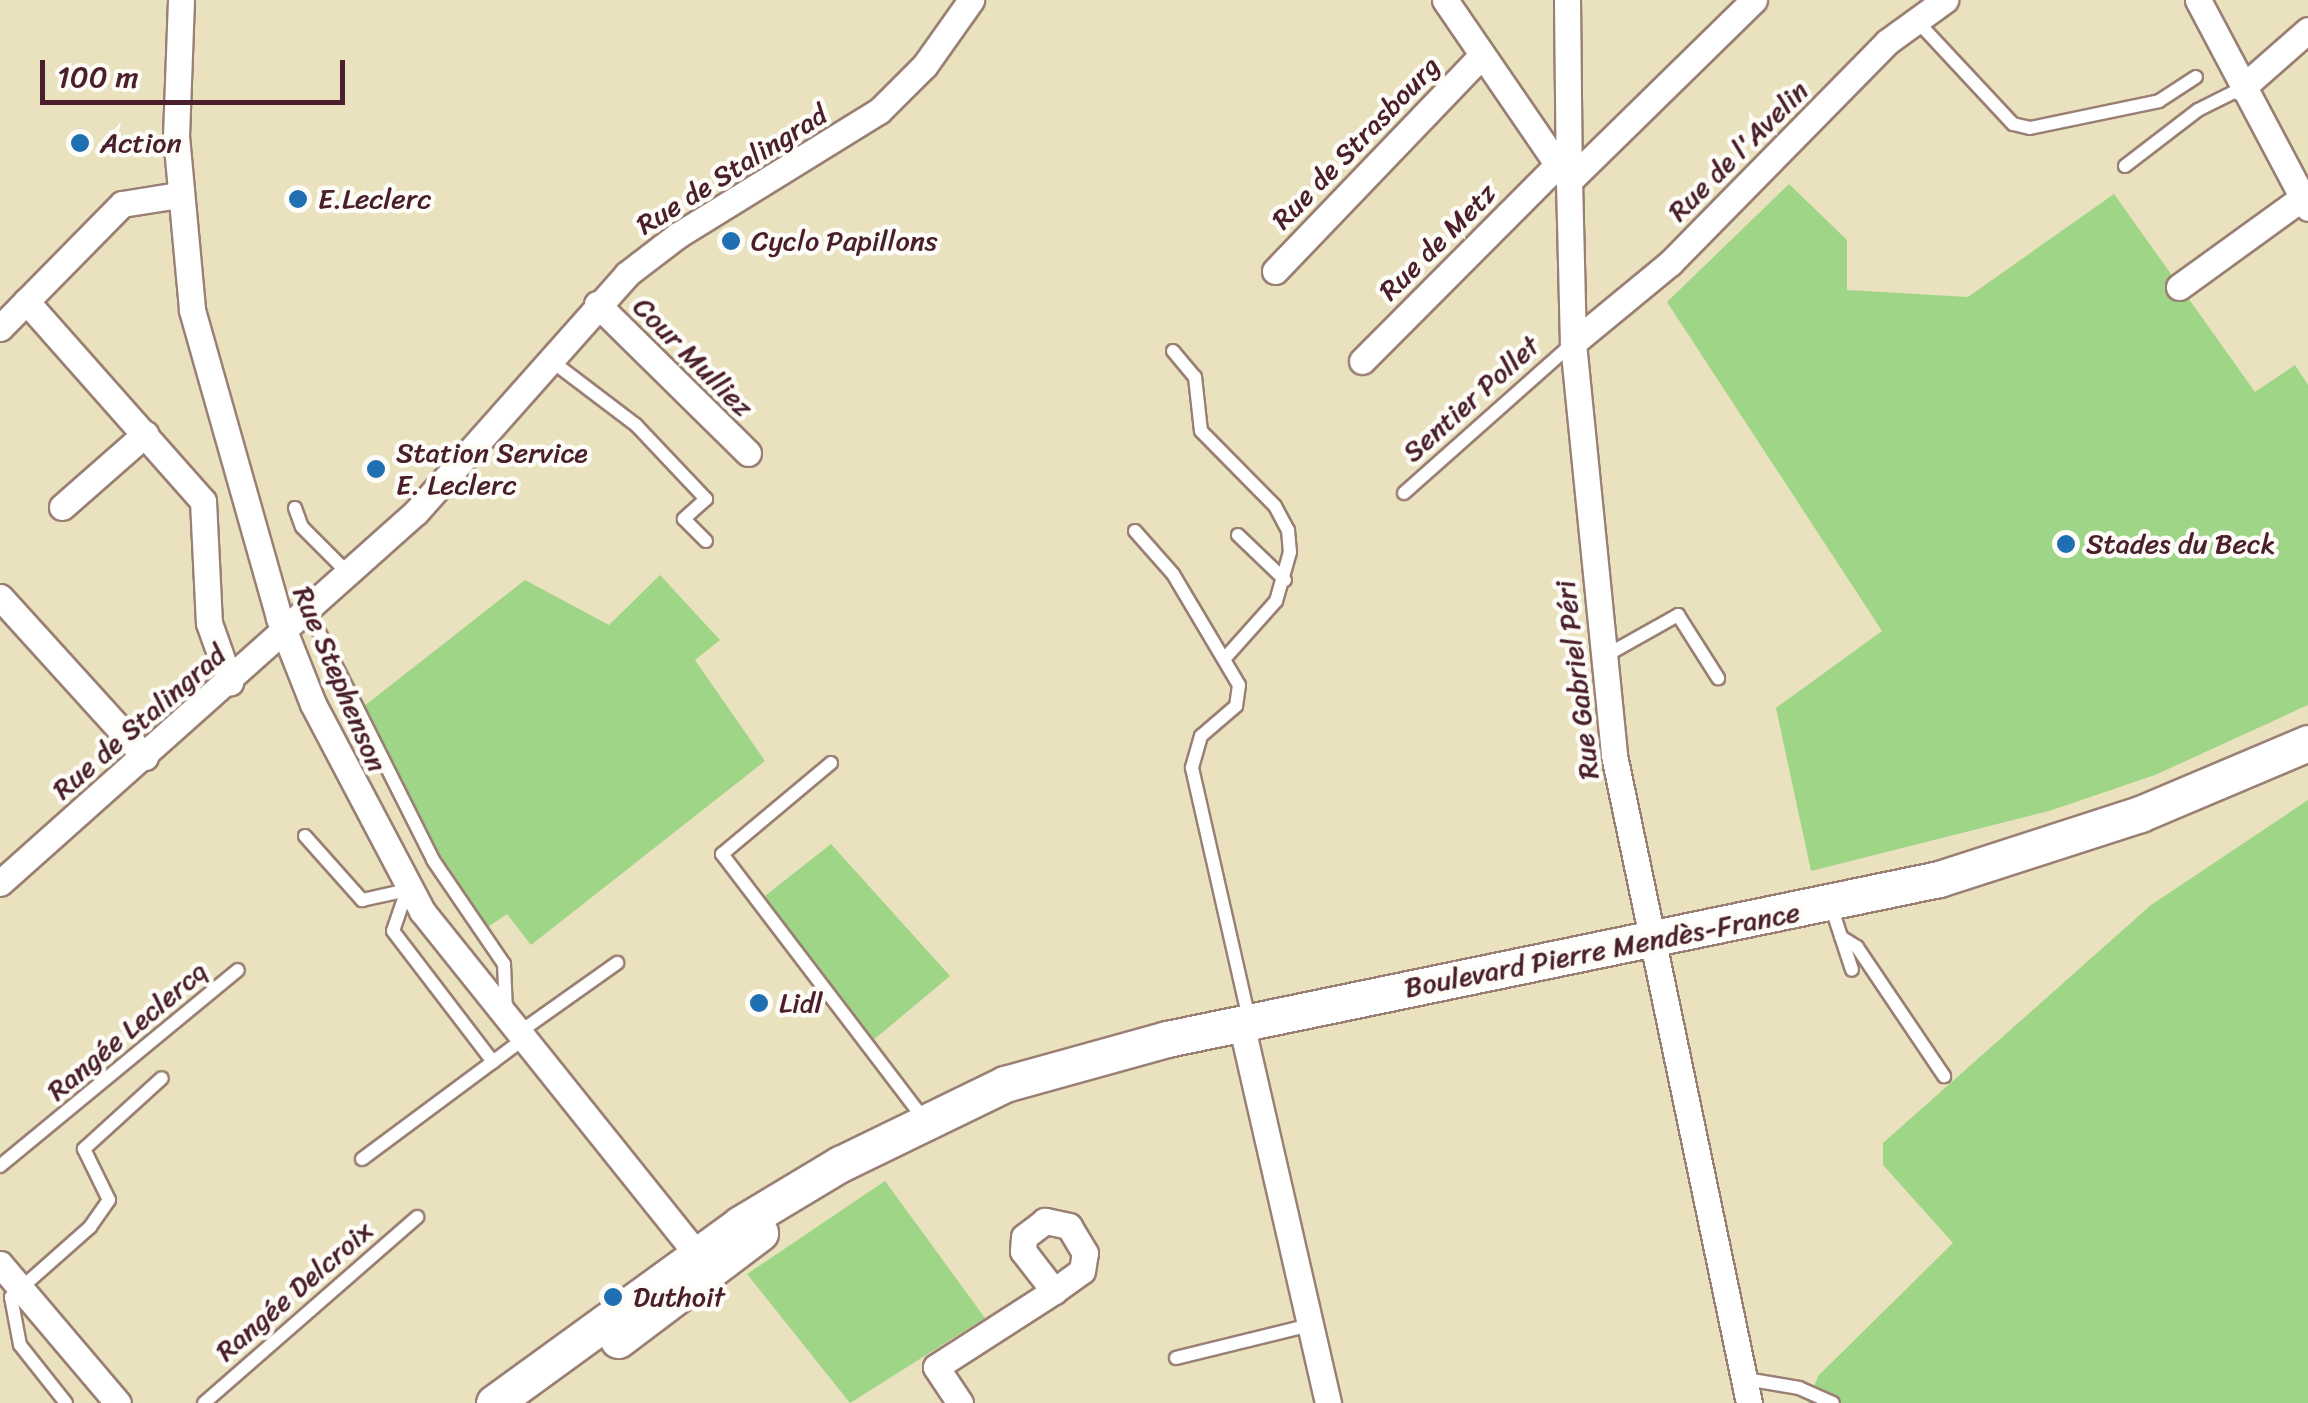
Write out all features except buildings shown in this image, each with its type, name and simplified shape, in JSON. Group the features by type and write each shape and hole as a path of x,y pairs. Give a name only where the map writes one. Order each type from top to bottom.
{"street":[{"name":"Rue Stephenson","path":"181,0 179,195 202,360 285,634 335,754 407,890 514,1032 624,1156 704,1263"},
{"name":"Rue de Stalingrad","path":"0,883 350,575 473,454 596,304 660,246 912,79 970,0"},
{"path":"1445,0 1563,173"},
{"name":"Rue Gabriel Péri","path":"1567,0 1563,173 1573,343 1614,755 1748,1391"},
{"name":"Rue de Metz","path":"1362,361 1754,0"},
{"name":"Rue de l'Avelin","path":"1573,343 1637,284 1670,263 1916,20 1945,0"},
{"path":"2179,286 2305,203 2198,0"},
{"path":"2242,88 2308,30"},
{"name":"Rue de Strasbourg","path":"1274,270 1480,56"},
{"path":"0,328 122,204 179,195"},
{"path":"26,301 203,500 209,623 230,682"},
{"name":"Cour Mulliez","path":"596,304 748,453"},
{"path":"62,508 146,434"},
{"path":"0,596 144,757"},
{"name":"Boulevard Pierre Mendès-France","path":"494,1403 890,1138 924,1120 1070,1063 1245,1022 1651,941 1836,920 2057,844 2308,742"},
{"path":"1245,1022 1328,1403"},
{"name":"Boulevard Pierre Mendès-France","path":"530,1403 704,1263"},
{"path":"0,1264 118,1403"},
{"path":"960,1403 936,1367 1054,1291"}],"lane":[{"path":"1916,20 2013,124 2030,128 2158,101 2196,76"},
{"path":"2125,166 2198,110 2242,88"},
{"name":"Sentier Pollet","path":"1404,493 1573,343"},
{"path":"1172,351 1194,376 1201,430 1276,506 1288,530 1286,580 1258,625 1226,657"},
{"path":"550,359 636,425 706,498 684,519 706,541"},
{"path":"295,508 302,527 350,575"},
{"path":"1136,531 1173,574 1226,657 1239,685 1236,706 1200,736 1192,768 1245,1022"},
{"path":"1238,534 1286,580"},
{"path":"310,612 433,860 504,964 514,1032"},
{"path":"1603,657 1678,615 1718,678"},
{"path":"831,763 722,854 924,1120"},
{"path":"305,836 362,900 407,890"},
{"path":"407,890 393,931 493,1062"},
{"path":"1836,920 1852,970"},
{"path":"1836,920 1944,1076"},
{"path":"362,1159 493,1062 514,1032 617,964"},
{"name":"Rangée Leclercq","path":"0,1166 238,970"},
{"path":"66,1403 13,1332 8,1309 18,1285 90,1227 109,1200 84,1149 162,1078"},
{"name":"Rangée Delcroix","path":"204,1403 416,1217"},
{"path":"1176,1358 1310,1325"},
{"path":"1748,1391 1799,1388 1833,1403"}],"green space":[{"name":"Stades du Beck","path":"1789,184 1847,240 1847,290 1968,297 2114,194 2255,392 2295,365 2308,385 2308,705 2155,775 2049,811 1811,871 1776,708 1882,631 1667,302"},
{"path":"660,575 720,640 695,660 765,761 531,945 507,914 488,927 437,856 363,707 525,580 609,625"},
{"path":"2308,800 2308,1403 1808,1403 1818,1376 1953,1243 1883,1165 1883,1143 2151,905"},
{"path":"831,844 950,976 871,1042 765,896"},
{"path":"885,1181 985,1318 850,1403 747,1274"}],"place":[{"name":"Action","path":"80,143"},
{"name":"E.Leclerc","path":"298,199"},
{"name":"Cyclo Papillons","path":"731,241"},
{"name":"Station Service E. Leclerc","path":"376,469"},
{"name":"Stades du Beck","path":"2066,544"},
{"name":"Lidl","path":"759,1003"},
{"name":"Duthoit","path":"613,1297"}]}
